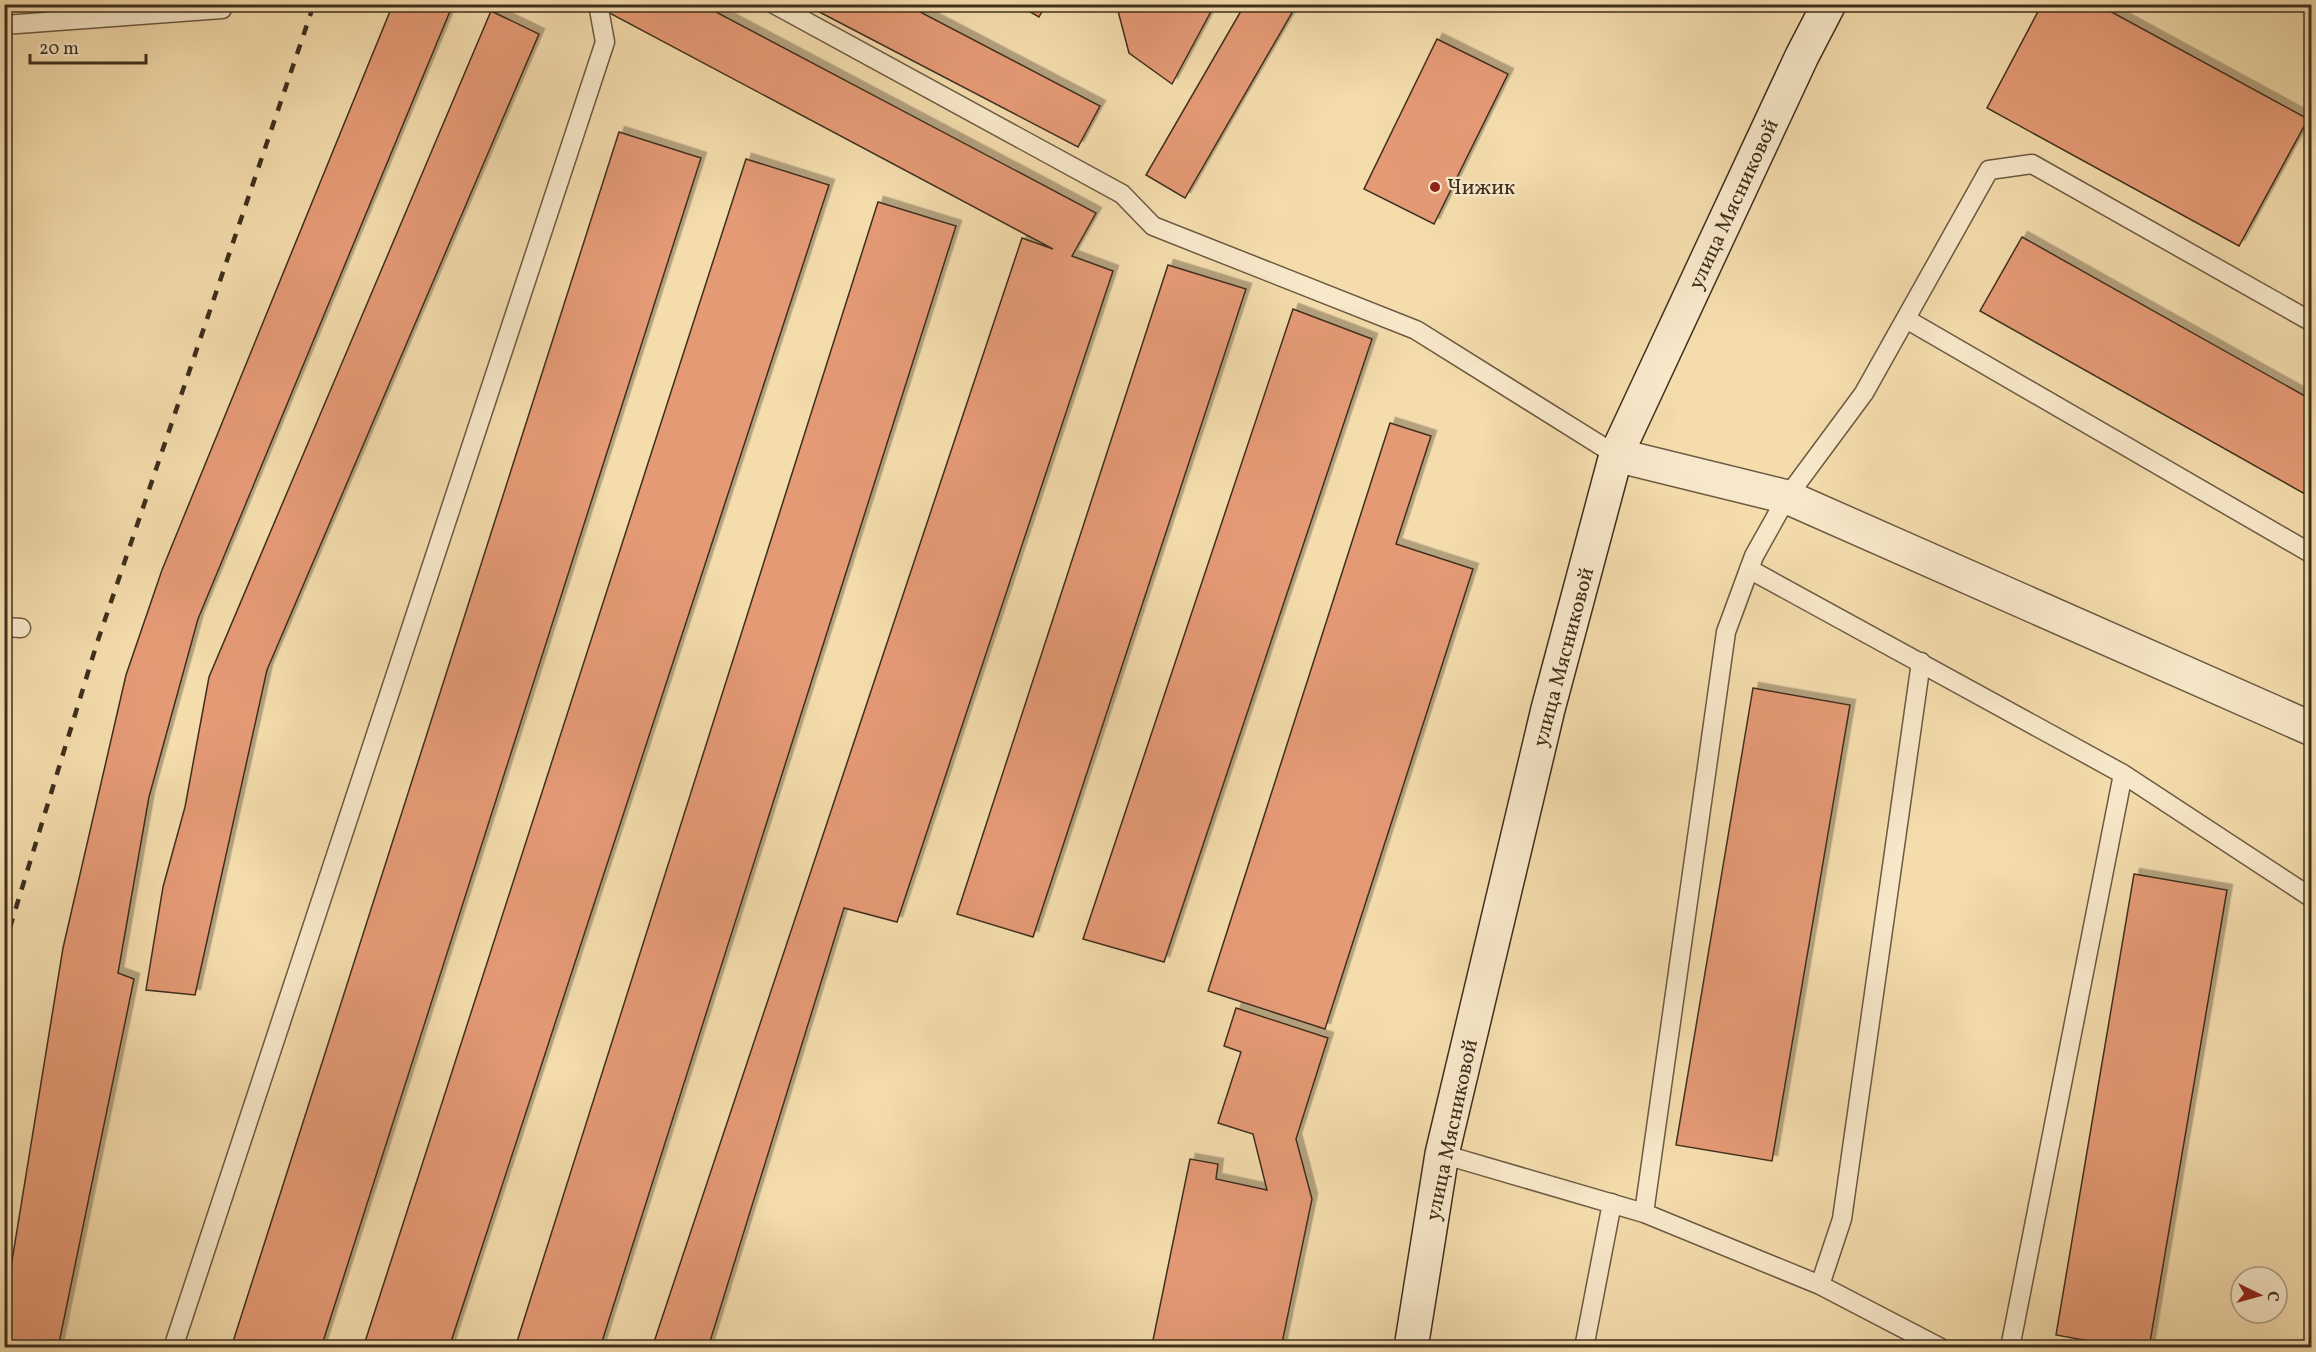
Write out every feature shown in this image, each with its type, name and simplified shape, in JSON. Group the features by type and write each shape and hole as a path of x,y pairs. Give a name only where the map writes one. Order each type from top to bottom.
{"street":[{"name":"улица Мясниковой","path":"1411,1347 1442,1154 1548,709 1616,455 1797,66 1829,4"},
{"path":"1616,455 1787,497 2312,729"}],"lane":[{"path":"4,25 222,9 224,4"},
{"path":"173,1347 604,42 598,4"},
{"path":"774,4 1122,194 1153,226 1416,330 1616,455"},
{"path":"1644,1213 1726,632 1749,569 1787,497 1864,393 1989,170 2032,164 2312,322"},
{"path":"1906,319 2312,554"},
{"path":"1749,569 2123,774 2312,898"},
{"path":"1820,1285 1842,1219 1921,662"},
{"path":"2010,1347 2123,774"},
{"path":"1442,1154 1644,1213 1820,1285 1941,1347"},
{"path":"1584,1347 1612,1203"}],"building":[{"path":"393,4 453,4 198,619 149,797 118,973 134,979 58,1348 4,1348 4,1310 63,948 126,675 162,570"},
{"path":"602,4 701,4 1096,213 1072,256 1113,271 897,922 844,908 708,1348 652,1348 1022,238 1053,249 600,8"},
{"path":"804,4 905,4 1100,106 1078,147"},
{"path":"1016,4 1046,4 1039,17"},
{"path":"1119,4 1215,4 1172,84 1129,53 1118,11"},
{"path":"1245,4 1297,4 1185,198 1146,175"},
{"path":"2042,4 2097,4 2308,119 2239,246 1987,108"},
{"path":"491,11 539,34 267,670 195,995 146,990 163,887 185,807 209,677"},
{"path":"1437,39 1508,74 1434,224 1364,189"},
{"path":"619,132 701,158 321,1348 231,1348"},
{"path":"746,159 829,185 449,1348 363,1348"},
{"path":"878,202 956,226 600,1348 515,1348"},
{"path":"2022,237 2312,400 2312,498 1980,311"},
{"path":"1168,265 1246,289 1033,937 957,914"},
{"path":"1293,309 1372,339 1164,962 1083,939"},
{"path":"1390,423 1431,436 1396,544 1473,569 1325,1029 1208,991"},
{"path":"1753,688 1850,705 1772,1161 1676,1145"},
{"path":"2134,874 2227,890 2149,1348 2128,1348 2056,1335"},
{"path":"1236,1008 1328,1038 1296,1139 1312,1199 1281,1348 1164,1348 1152,1345 1190,1159 1218,1164 1216,1179 1267,1190 1253,1134 1218,1123 1241,1052 1224,1046"}],"railway":[{"path":"4,947 97,643 314,4"}],"place":[{"name":"Чижик","path":"1435,187"}]}
